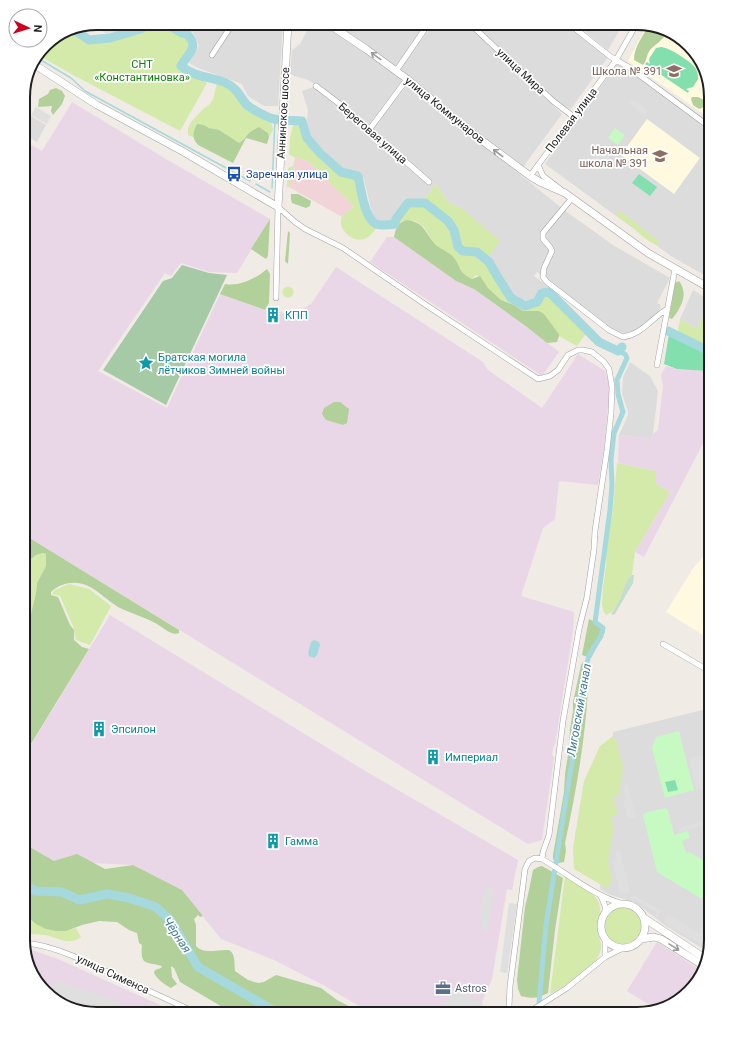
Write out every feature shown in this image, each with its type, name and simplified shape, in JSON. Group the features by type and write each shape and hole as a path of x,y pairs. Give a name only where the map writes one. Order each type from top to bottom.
{"street":[{"path":"212,55 228,30"},
{"name":"Аннинское шоссе","path":"276,298 278,207 288,30"},
{"name":"улица Коммунаров","path":"337,30 408,79 464,127 530,176 565,193"},
{"path":"396,71 424,30"},
{"name":"улица Мира","path":"477,30 553,101 574,117"},
{"path":"577,30 616,60 630,68 704,123"},
{"name":"Полевая улица","path":"530,176 616,60 633,30"},
{"path":"38,67 97,105 182,151 278,207 305,229 343,248 538,379 550,376 558,370 568,355 578,350 592,352 604,362 609,369 612,387 611,413 595,531 594,549 587,597 578,636 563,721 549,835 542,859"},
{"path":"369,130 408,79"},
{"name":"Береговая улица","path":"316,86 341,105 429,182"},
{"name":"улица Коммунаров","path":"538,165 543,176 565,193 648,253 704,285"},
{"path":"572,198 543,233 543,239 552,251 543,272 543,277 547,282 609,330 623,337 637,334 660,314 667,310"},
{"path":"657,365 675,269"},
{"path":"663,644 704,668"},
{"path":"509,1007 510,986 525,869 527,863 532,859 542,859 601,896 635,908 644,918 702,956"},
{"path":"601,896 605,906 605,914 601,926 605,939 606,957"},
{"path":"605,914 611,908 623,904"},
{"path":"538,1007 578,980 606,957 623,948 635,945 641,939 645,931 644,918"},
{"path":"641,939 654,937 661,939 700,963"},
{"path":"605,939 615,947 623,948"},
{"name":"улица Сименса","path":"30,943 38,944 73,956 184,1007"}],"shaded area":[{"path":"100,30 129,30 127,31 106,33"},
{"path":"188,30 283,30 278,106 264,106 248,96 242,84 198,68 189,63 199,46 193,33"},
{"path":"307,30 331,30 403,79 368,126 332,95 308,80 290,74 292,50 300,44"},
{"path":"342,30 421,30 396,66"},
{"path":"429,30 473,30 562,114 523,167 456,117 400,69"},
{"path":"481,30 575,30 608,57 571,109 562,106"},
{"path":"583,30 620,30 608,50"},
{"name":"Школа № 391","path":"644,30 658,34 678,44 690,56 702,80 704,114 628,61"},
{"path":"621,58 704,118 704,275 671,256 545,164"},
{"path":"408,84 564,210 613,245 670,278 657,303 661,305 658,314 632,334 621,332 611,328 537,272 534,276 550,288 540,293 530,301 519,300 509,291 489,256 499,241 460,207 451,205 435,184 424,200 408,202 400,208 393,221 381,222 373,217 364,179 357,173 343,170 311,137 307,120 308,110 302,91 314,87 416,174 419,171 372,129"},
{"path":"633,99 648,110 645,115 629,104"},
{"path":"72,102 166,159 270,219 237,273 209,272 181,263 171,276 165,273 98,371 167,408 220,294 270,312 293,313 311,304 336,267 483,362 488,370 542,408 578,354 605,371 610,388 604,447 598,485 559,481 555,519 543,528 521,596 574,612 573,631 555,744 552,754 554,758 542,840 528,844 30,538 30,144 42,151"},
{"path":"36,107 51,116 47,124 31,115"},
{"path":"30,115 46,125 37,142 30,138"},
{"name":"Начальная школа № 391","path":"647,119 700,158 674,194 621,155"},
{"path":"606,141 612,170 593,156"},
{"path":"296,157 308,161 354,206 342,217 289,187"},
{"path":"387,237 394,237 456,281 474,289 559,352 542,376 370,262"},
{"path":"693,290 704,297 704,315 697,329 680,319"},
{"path":"630,362 650,376 658,391 653,434 650,439 619,435 628,415 622,394 623,377"},
{"path":"666,366 677,369 704,371 704,441 644,557 635,552 670,492 656,484 656,471 618,463 619,435 650,439 658,430 663,386 661,375"},
{"path":"704,555 704,636 666,612 692,570"},
{"name":"Astros","path":"110,615 367,772 518,860 512,890 507,889 492,979 480,1007 361,1007 323,985 274,960 221,939 182,890 133,865 54,861 30,847 30,746"},
{"path":"704,710 703,949 666,926 636,903 608,894 600,889 613,732"},
{"path":"704,755 704,788 696,790 689,759"},
{"path":"627,783 636,817 628,819 623,800 626,799 623,788 625,787 624,784"},
{"path":"702,821 703,826 680,832 679,828"},
{"path":"620,851 630,892 625,894 624,892 620,893 612,860 616,859 615,853"},
{"path":"484,884 495,890 487,933 483,931 480,913"},
{"path":"636,896 662,911 657,918 654,917 656,912 635,900 632,901 631,897"},
{"path":"509,903 517,904 507,973 500,972"},
{"path":"668,914 704,936 703,945 663,922"},
{"path":"657,942 697,968 690,981 678,993 654,1005 650,1005 627,991"},
{"path":"31,950 58,959 164,1007 93,1007 84,1006 68,1000 60,996 47,984 35,965"},
{"path":"56,981 122,1002 121,1007 94,1007 67,999 53,990"},
{"path":"455,986 483,1004 481,1007 442,1007"}],"green space":[{"name":"СНТ «Константиновка»","path":"146,30 172,30 190,41 179,69 207,83 180,131 43,58 60,41 76,34 81,38 91,43 142,33"},
{"path":"646,31 664,36 650,50 643,65 634,60 634,55"},
{"path":"661,47 669,49 680,55 696,69 698,79 693,87 686,89 689,91 688,93 645,64 647,62 650,64 649,59 656,48"},
{"path":"217,83 233,92 251,112 271,121 273,130 269,137 268,133 259,127 251,131 239,144 214,129 204,125 194,133 193,137 188,135 188,128 191,122 213,100"},
{"path":"56,88 62,91 65,96 62,104 53,115 51,111 52,106 38,107 39,99 48,94 50,90"},
{"path":"692,97 698,97 704,100 704,105 699,109 693,105 691,99"},
{"path":"197,124 219,130 239,143 244,140 249,133 259,127 268,133 269,137 267,144 246,138 233,163 198,145 194,140 193,135"},
{"path":"293,125 302,125 306,141 334,169 342,174 357,178 366,215 376,228 370,236 364,239 357,239 346,233 342,228 342,217 354,206 308,161 296,157 289,187 287,187 288,168 293,166 295,157 289,155 290,138"},
{"path":"615,128 625,135 618,145 608,138"},
{"path":"639,174 657,187 650,196 632,183"},
{"path":"435,184 451,205 460,207 500,241 489,256 491,260 489,260 479,250 467,251 459,246 456,231 450,222 424,200"},
{"path":"291,194 298,194 311,201 310,206 306,208 292,203"},
{"path":"423,204 450,228 454,244 458,251 462,253 479,255 500,288 510,299 527,309 535,306 546,296 557,300 570,316 587,332 577,346 559,336 544,314 539,311 523,311 514,305 501,300 488,288 480,277 476,275 472,279 461,272 459,268 434,244 424,227 415,221 407,220 400,223 398,220 405,211 411,207"},
{"path":"617,211 627,216 660,243 658,245 644,238 616,215"},
{"path":"270,219 268,256 266,259 251,249"},
{"path":"407,220 421,225 436,245 452,256 464,274 472,279 480,276 488,288 501,300 514,305 523,311 539,311 544,314 559,334 557,342 547,343 474,289 456,281 394,237 398,226"},
{"path":"288,231 290,233 288,264 285,261"},
{"path":"182,265 209,273 227,275 166,405 103,370 163,281 172,278"},
{"path":"267,269 270,274 269,303 265,310 220,294 225,284 230,285 248,281"},
{"path":"679,281 682,286 684,296 681,306 672,319 669,318 675,283"},
{"path":"288,286 292,288 294,292 292,296 288,298 284,296 282,292 284,288"},
{"path":"704,314 704,348 677,335 680,319 697,329"},
{"path":"669,334 704,352 704,371 677,369 664,364"},
{"path":"334,402 340,402 349,409 347,423 343,425 326,420 322,414 324,408"},
{"path":"617,463 656,471 656,484 670,492 635,552 632,575 627,580 620,599 612,612 606,615 602,605 603,588 607,541 613,510"},
{"path":"30,538 179,630 179,633 170,633 152,622 118,607 97,591 80,583 65,584 51,592 51,595 58,597 70,625 74,630 74,640 82,647 89,649 30,746 30,618 37,583 46,566 46,554 43,553 36,555 30,560"},
{"path":"43,553 46,555 46,566 37,583 30,618 30,560 36,555"},
{"path":"634,575 633,583 615,614 612,615 627,580"},
{"path":"69,584 89,589 111,606 90,645 76,640 73,626 60,596 52,594 55,590"},
{"path":"589,619 601,625 605,632 591,658 582,655"},
{"path":"583,662 591,666 588,684 587,709 572,811 565,843 566,851 564,862 559,863 553,859 553,855 564,792 573,702 581,665"},
{"path":"679,731 694,790 665,798 652,748 656,737"},
{"path":"612,737 615,737 623,767 619,795 613,796 618,815 611,817 614,827 608,862 612,879 608,889 574,869 573,848 584,781 600,746"},
{"path":"675,780 678,790 668,792 665,782"},
{"path":"665,808 668,810 674,835 688,831 690,838 682,841 686,853 689,852 704,861 704,897 700,898 657,872 643,815 645,813"},
{"path":"30,847 54,861 77,854 105,869 133,865 182,890 203,916 200,917 198,915 194,919 196,925 196,946 199,949 207,951 229,950 234,957 235,971 248,980 258,983 264,982 276,975 321,988 337,1000 350,1007 222,1007 180,982 174,968 171,966 172,977 177,984 171,988 164,984 154,973 155,970 161,968 162,966 143,960 142,945 139,943 137,933 129,930 117,922 99,921 66,931 46,929 30,919"},
{"path":"542,866 563,878 555,930 548,993 538,997 528,998 521,996 518,989 517,980 525,907 533,870"},
{"path":"565,876 593,894 600,905 597,925 601,948 599,955 588,969 573,981 550,994"},
{"path":"623,907 633,910 639,916 642,926 639,936 633,942 623,945 613,942 607,936 604,926 607,916 613,910"},
{"path":"30,919 41,926 51,930 66,931 76,928 81,937 76,940 68,941 37,934 30,934"}],"water":[{"path":"314,640 319,642 320,645 317,655 314,658 309,656 308,653 311,642"}],"waterway":[{"path":"79,33 89,40 110,38 138,30"},
{"path":"177,30 187,34 193,43 192,50 181,66 197,75 230,85 236,90 247,105 268,117 277,120 302,121 307,138 320,153 341,172 358,176 366,209 372,221 376,224 395,224 396,219 408,203 425,203 448,221 454,230 458,247 463,251 477,252 489,262 511,298 525,306 537,302 542,293 549,292 599,342 618,351 622,347"},
{"path":"41,60 71,78 85,91 250,181"},
{"path":"272,188 275,119"},
{"path":"256,184 270,192"},
{"path":"668,331 704,349"},
{"name":"Лиговский канал","path":"539,1007 546,925 575,743 583,678 589,655 601,636 603,628 595,622 610,510 612,485 611,460 614,433 623,412 618,394 617,380 627,358 625,354 618,351"},
{"name":"Чёрная","path":"30,888 35,891 62,892 79,900 107,894 129,898 156,907 171,921 198,967 267,1007"}],"place":[{"name":"Школа № 391","path":"674,71"},
{"name":"Начальная школа № 391","path":"660,156"},
{"name":"Заречная улица","path":"234,174"},
{"name":"КПП","path":"273,315"},
{"name":"Братская могила лётчиков Зимней войны","path":"146,363"},
{"name":"Эпсилон","path":"99,729"},
{"name":"Империал","path":"433,757"},
{"name":"Гамма","path":"273,841"},
{"name":"Astros","path":"443,988"}]}
